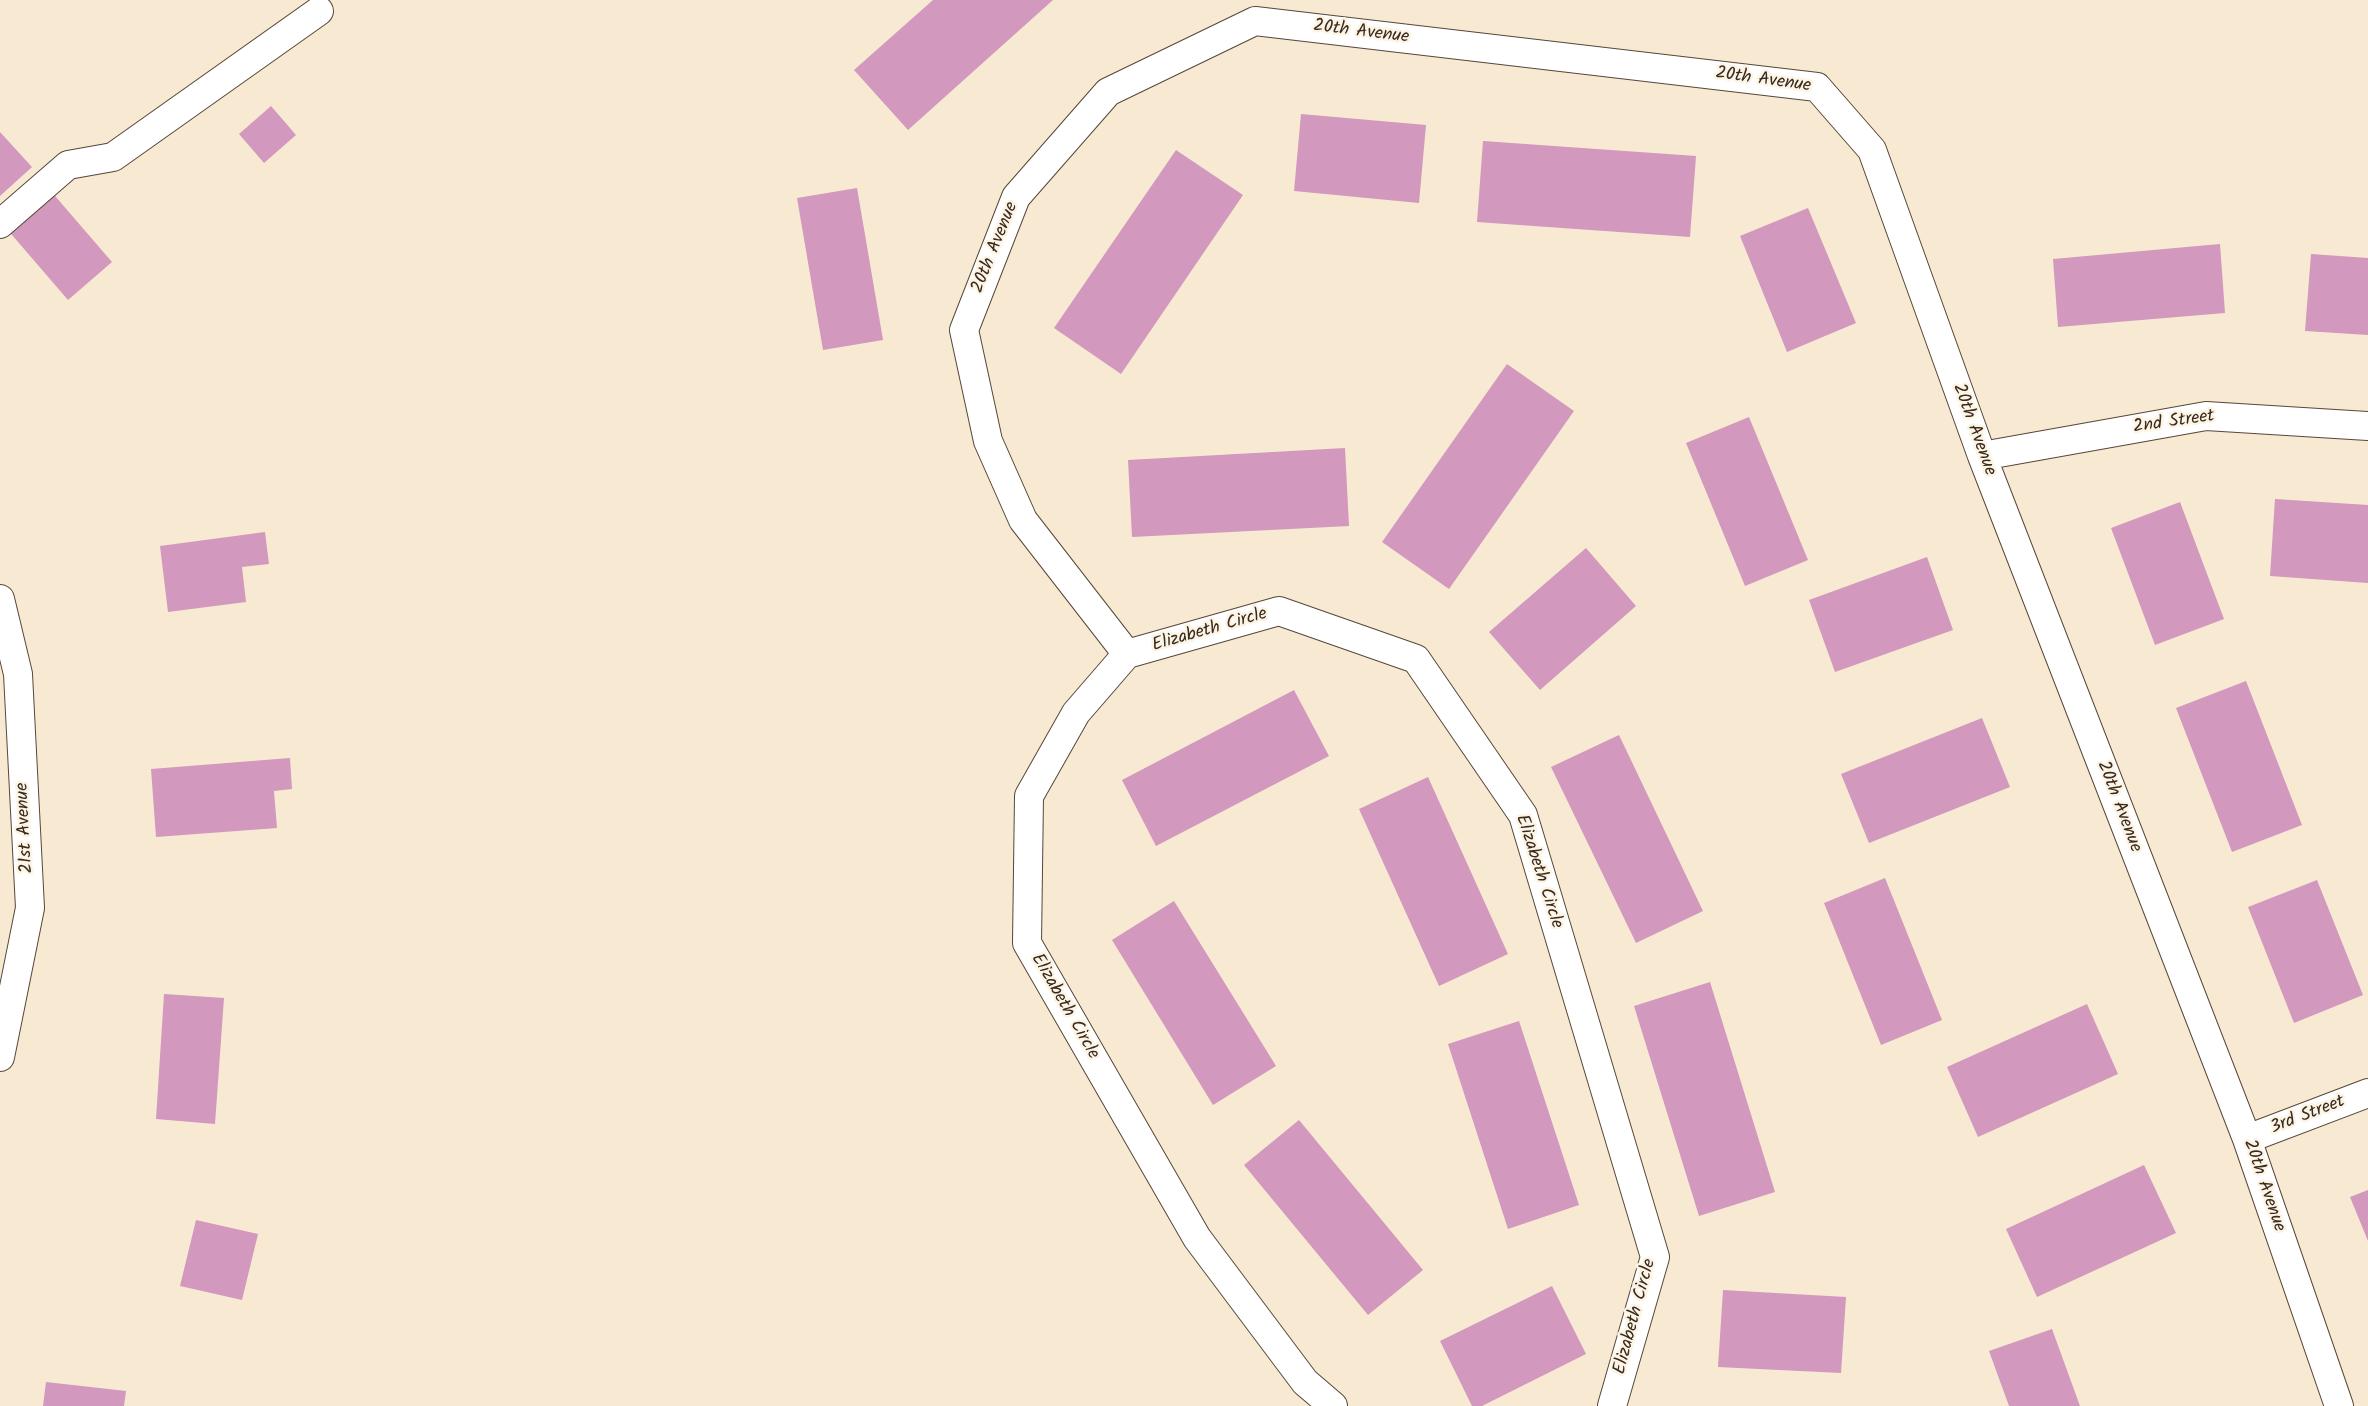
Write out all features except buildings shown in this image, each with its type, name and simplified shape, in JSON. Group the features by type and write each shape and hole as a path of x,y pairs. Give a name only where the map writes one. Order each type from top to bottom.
{"street":[{"path":"0,224 68,165 113,157 319,11"},
{"name":"20th Avenue","path":"1127,654 1023,520 988,441 964,330 1016,197 1108,92 1255,20 1817,86 1872,150 1982,456 2247,1140 2339,1406"},
{"name":"2nd Street","path":"1982,456 2206,416 2368,426"},
{"name":"21st Avenue","path":"0,599 18,674 30,908 0,1057"},
{"name":"Elizabeth Circle","path":"1333,1406 1305,1382 1198,1238 1027,942 1029,796 1076,714 1127,654 1279,611 1416,659 1523,815 1655,1257 1612,1406"},
{"name":"3rd Street","path":"2247,1140 2368,1093"}]}
